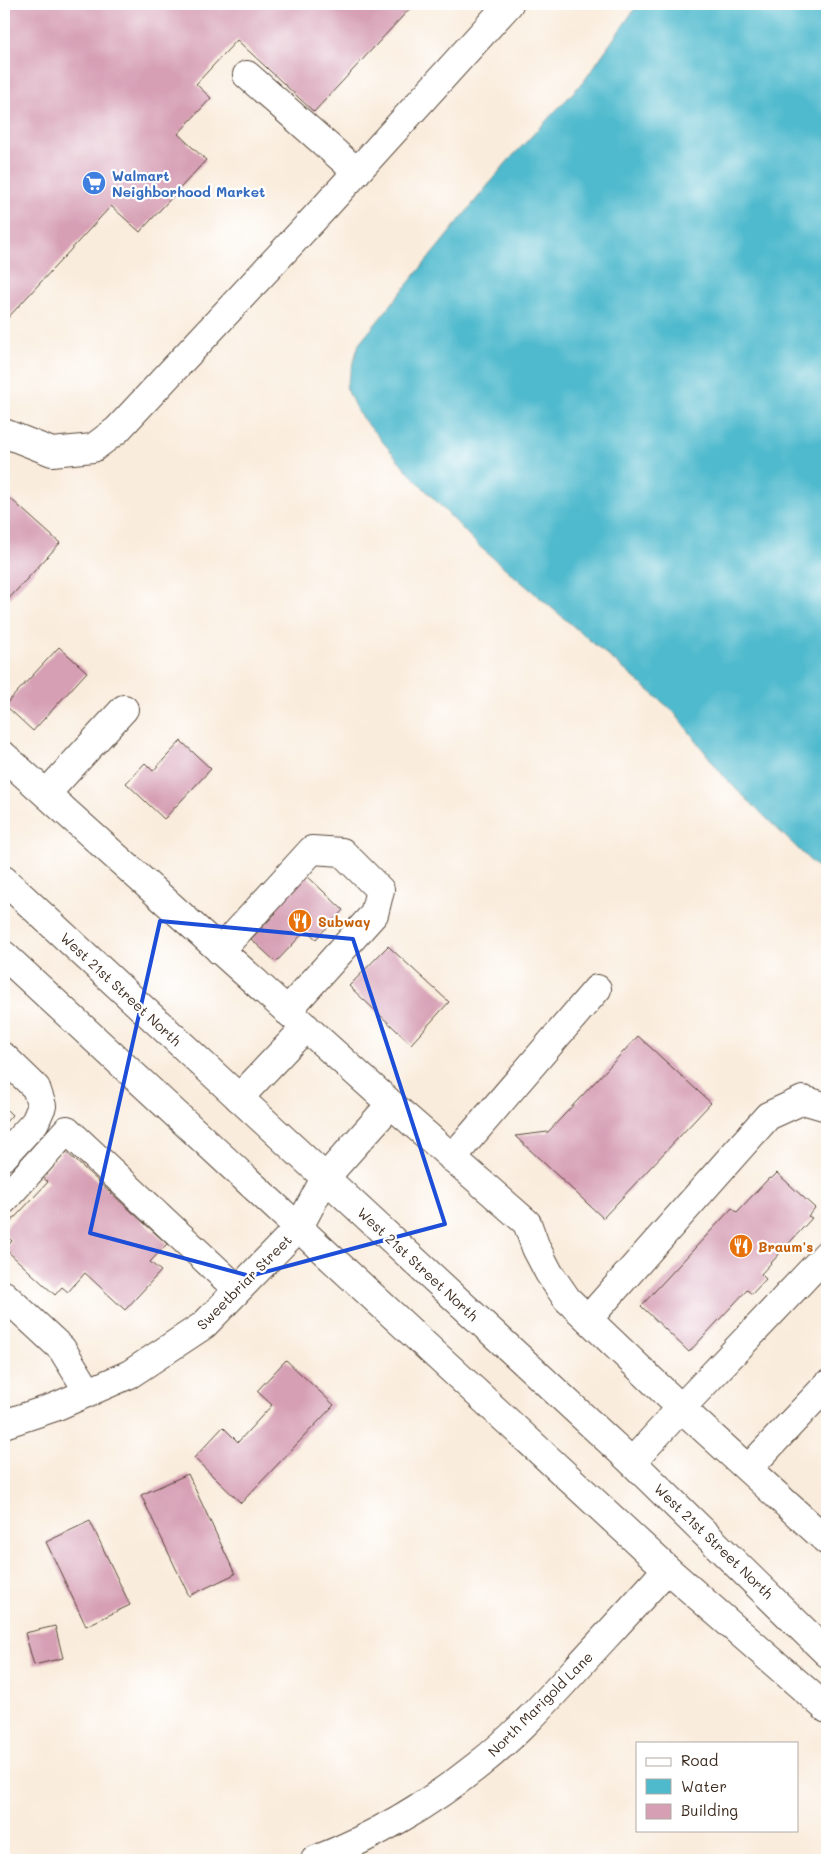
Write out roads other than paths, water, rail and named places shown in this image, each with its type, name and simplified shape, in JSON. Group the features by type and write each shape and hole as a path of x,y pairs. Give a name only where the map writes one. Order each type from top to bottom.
{"main road":[{"path":"4,433 52,452 93,448 117,430 357,172 509,4"},
{"path":"247,75 357,172"},
{"path":"46,794 124,709"},
{"path":"4,756 391,1104 527,1222 536,1248 549,1273 567,1299 681,1408 827,1541"},
{"path":"220,951 312,850 342,852 380,890 374,914 239,1098"},
{"name":"West 21st Street North","path":"4,880 632,1462 827,1652"},
{"path":"5,959 299,1227 667,1569 827,1709"},
{"path":"452,1158 597,989"},
{"path":"4,1057 36,1088 42,1106 35,1122 4,1156"},
{"path":"588,1319 768,1116 803,1100 827,1107"},
{"name":"Sweetbriar Street","path":"4,1424 89,1393 130,1374 204,1324 299,1227 325,1178 391,1104"},
{"path":"4,1200 67,1130 238,1290"},
{"path":"632,1462 827,1254"},
{"path":"4,1296 62,1349 89,1393"},
{"path":"748,1469 827,1385"},
{"name":"North Marigold Lane","path":"315,1860 337,1851 402,1817 479,1765 544,1704 667,1569"}],"water":[{"path":"638,4 827,4 827,877 725,778 673,711 479,546 412,476 358,413 346,387 359,344 506,163 584,81"}],"place":[{"name":"Walmart Neighborhood Market","path":"94,183"},
{"name":"Subway","path":"300,921"},
{"name":"Braum's","path":"741,1246"}]}
